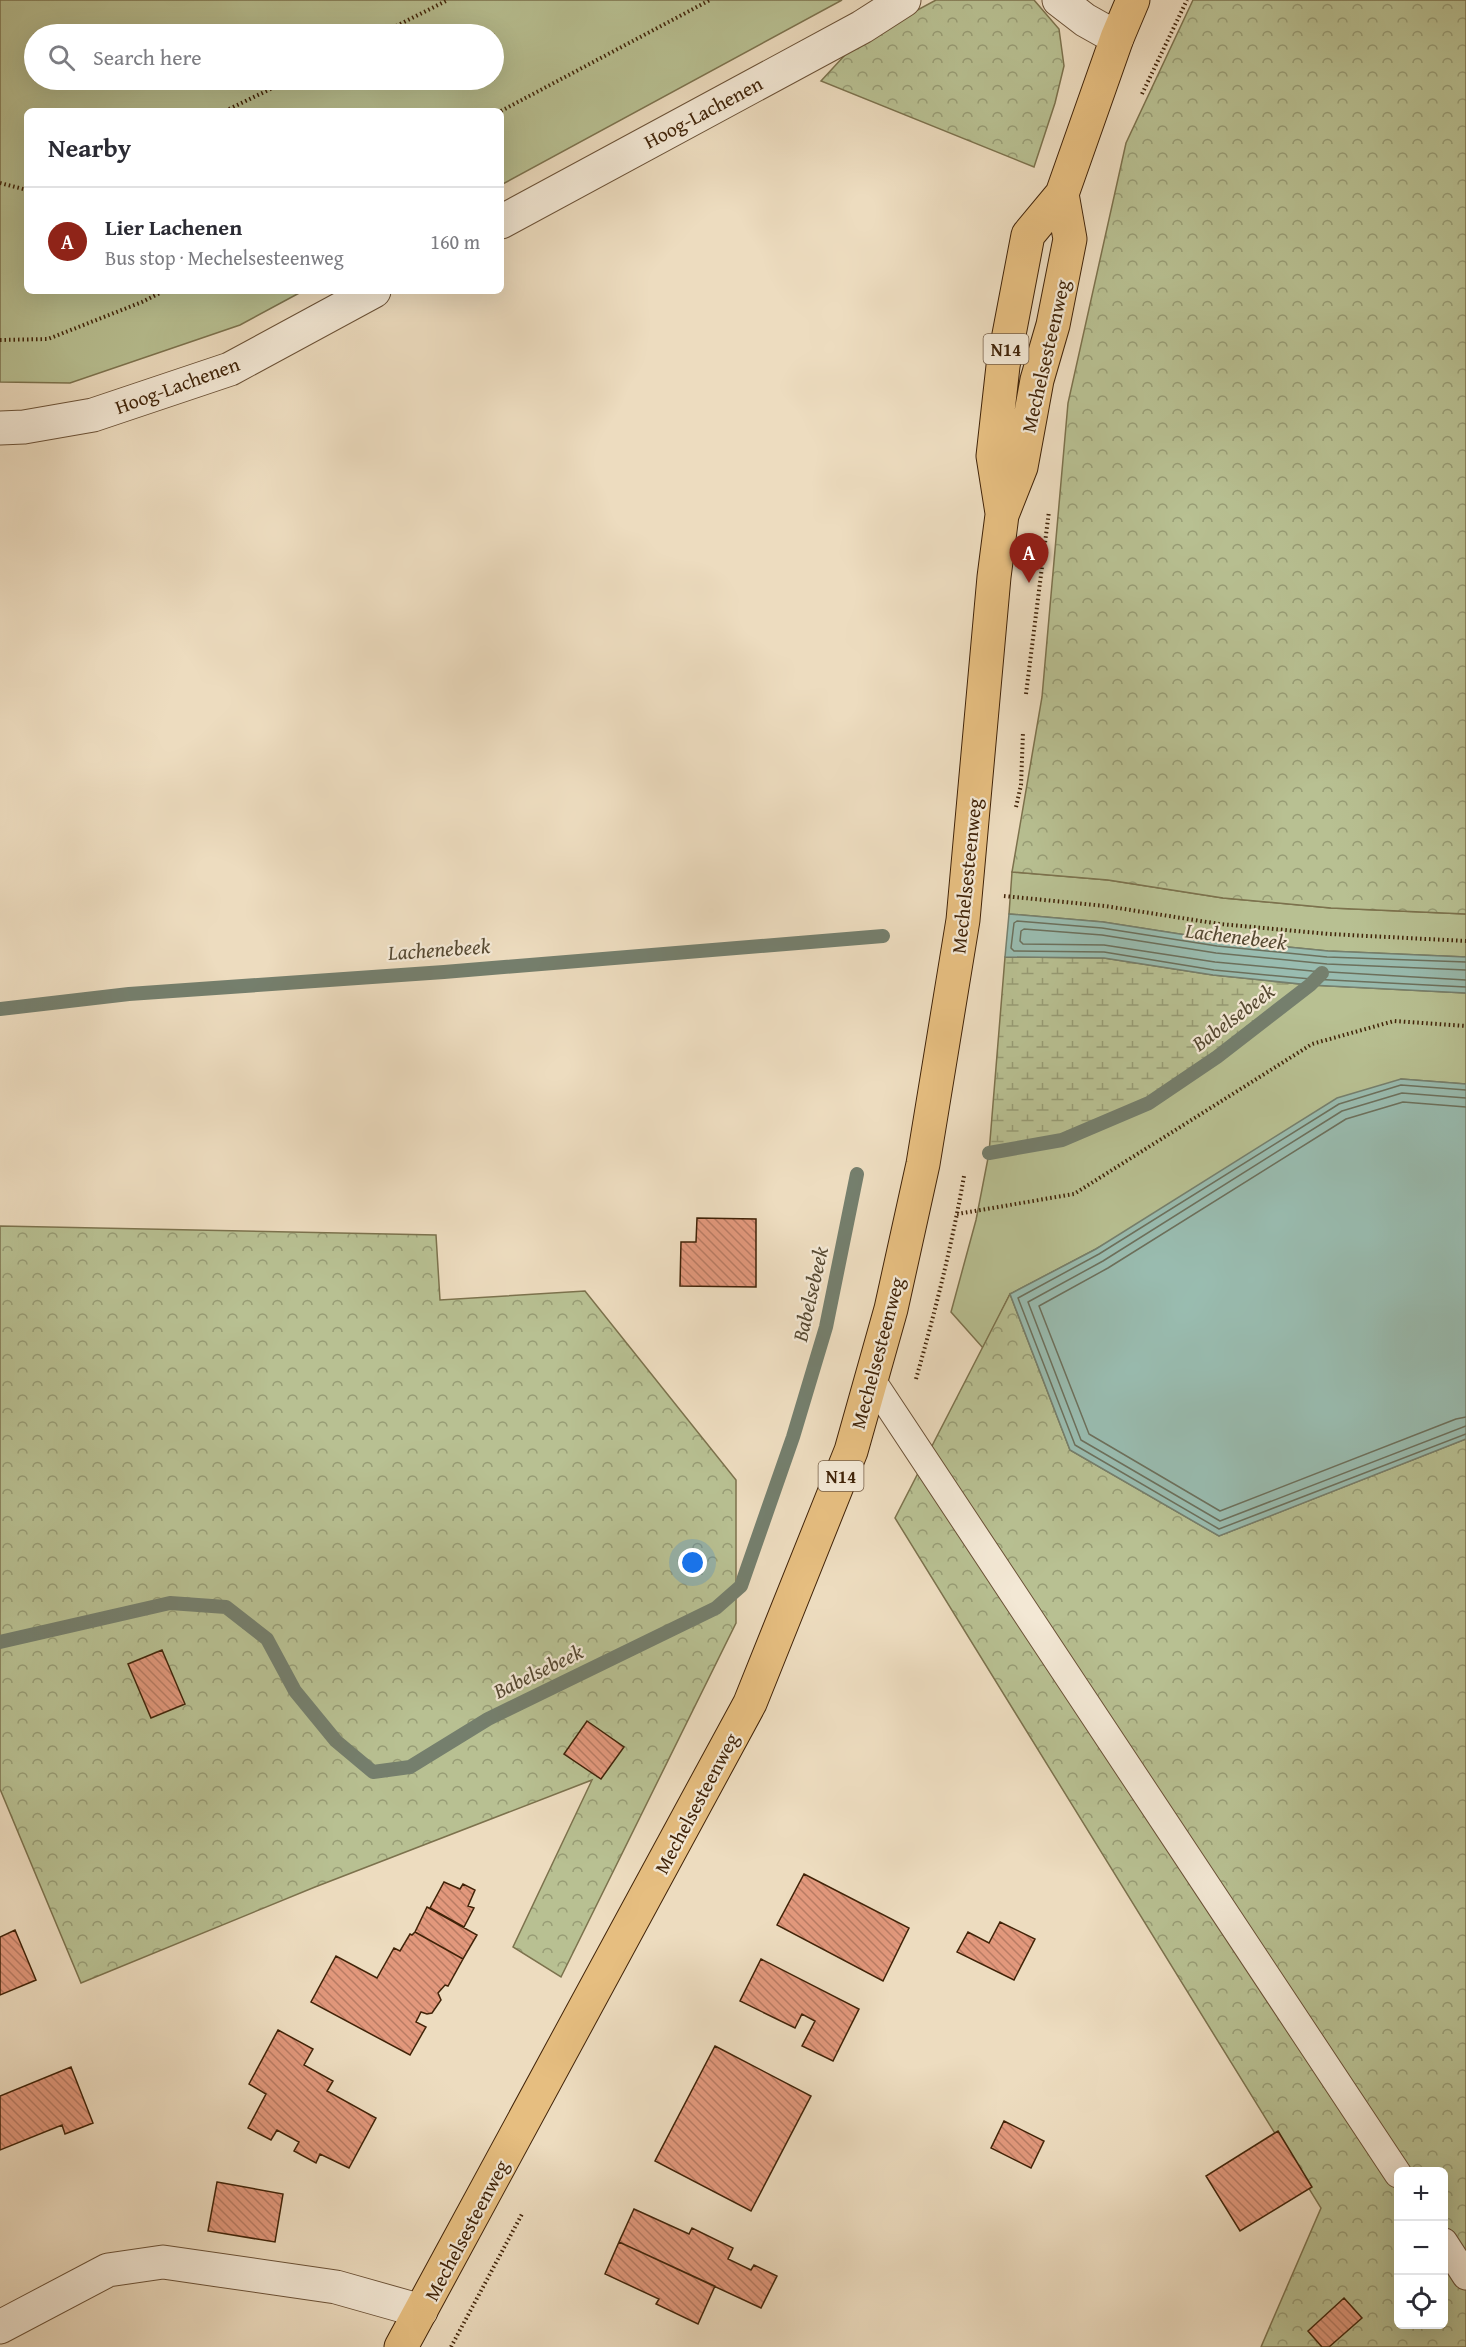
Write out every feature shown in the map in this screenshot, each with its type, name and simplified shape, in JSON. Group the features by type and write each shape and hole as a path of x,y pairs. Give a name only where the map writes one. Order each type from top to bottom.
{"main road":[{"name":"Mechelsesteenweg","path":"401,2347 750,1703 850,1451 891,1309 923,1164 963,920 994,577 1002,515 1021,466 1037,380 1053,325 1070,239 1062,194 1117,38 1133,0"}],"street":[{"name":"Hoog-Lachenen","path":"504,220 862,27 904,0"},
{"path":"1059,0 1085,20 1117,38"},
{"name":"Hoog-Lachenen","path":"0,428 24,427 93,415 230,369 368,294"},
{"name":"Mechelsesteenweg","path":"0,2327 108,2270 163,2262 336,2288 422,2311"}],"lane":[{"path":"871,1379 1394,2168"},
{"path":"1448,2249 1466,2276"}],"path":[{"path":"400,24 448,0"},
{"path":"504,109 710,0"},
{"path":"231,108 268,90"},
{"path":"0,183 24,189"},
{"path":"0,340 48,339 158,294"},
{"path":"994,895 1105,906 1220,924 1329,934 1466,940"},
{"path":"957,1214 1074,1194 1312,1044 1394,1020 1466,1026"}],"green space":[{"path":"0,0 842,0 504,183 504,108 24,108 24,294 297,294 240,325 70,383 0,382"},
{"path":"936,0 1034,0 1059,29 1064,66 1055,103 1034,167 821,81 856,43"},
{"path":"1193,0 1466,0 1466,914 1331,908 1223,898 1108,880 1012,872 1042,697 1068,403 1126,143"},
{"path":"1012,872 1108,880 1223,898 1331,908 1466,914 1466,957 1328,951 1218,940 1103,922 1009,914"},
{"path":"1005,957 1104,958 1213,975 1310,985 1217,1057 1149,1103 1062,1140 989,1153"},
{"path":"1310,985 1466,993 1466,1084 1401,1079 1096,1249 1010,1294 983,1348 951,1312 976,1220 989,1153 1005,1152 1149,1103 1217,1057"},
{"path":"0,1226 436,1235 440,1300 585,1291 736,1480 736,1623 561,1977 513,1947 592,1780 315,1887 81,1983 0,1789"},
{"path":"1010,1294 1070,1450 1219,1536 1466,1439 1466,2347 1261,2347 1321,2208 895,1518"}],"water":[{"path":"1009,914 1103,922 1218,940 1328,951 1466,957 1466,993 1310,985 1213,975 1104,958 1005,957"},
{"path":"1401,1079 1466,1084 1466,1439 1219,1536 1070,1450 1010,1294 1096,1249 1337,1098"}],"building":[{"path":"697,1218 756,1219 756,1287 680,1286 681,1242 696,1242"},
{"path":"162,1650 185,1704 151,1718 128,1664"},
{"path":"587,1721 624,1747 601,1779 564,1754"},
{"path":"804,1874 909,1928 883,1981 777,1925"},
{"path":"444,1882 460,1889 463,1884 475,1890 468,1906 474,1908 464,1927 430,1908"},
{"path":"427,1907 477,1935 463,1959 415,1932"},
{"path":"1000,1922 1035,1939 1014,1980 957,1952 968,1932 989,1943"},
{"path":"15,1930 36,1980 0,1995 0,1937"},
{"path":"415,1932 463,1959 448,1986 445,1985 438,1993 441,2000 432,2013 421,2012 416,2022 426,2027 410,2055 311,2002 336,1956 377,1978 394,1948 400,1951 410,1934"},
{"path":"761,1959 859,2009 833,2061 802,2046 815,2021 802,2014 795,2028 740,2001"},
{"path":"278,2030 313,2049 304,2065 333,2081 327,2091 376,2118 349,2168 320,2154 316,2163 294,2151 299,2142 277,2130 271,2140 248,2128 266,2094 249,2084"},
{"path":"715,2046 811,2096 751,2211 655,2161"},
{"path":"71,2067 93,2123 65,2134 62,2125 0,2150 0,2096"},
{"path":"1004,2121 1044,2141 1031,2168 991,2148"},
{"path":"1278,2131 1312,2187 1240,2231 1206,2176"},
{"path":"217,2182 283,2194 275,2242 208,2231"},
{"path":"634,2209 689,2234 692,2228 733,2248 728,2259 751,2270 754,2265 777,2276 761,2308 619,2242"},
{"path":"619,2242 715,2286 698,2324 656,2304 659,2299 605,2274"},
{"path":"1344,2298 1362,2318 1329,2347 1322,2347 1308,2331"}],"waterway":[{"name":"Lachenebeek","path":"0,1009 129,994 444,972 883,936"},
{"name":"Babelsebeek","path":"989,1153 1062,1140 1149,1103 1217,1057 1310,985 1322,973"},
{"name":"Babelsebeek","path":"0,1642 170,1603 226,1607 267,1639 295,1691 336,1741 373,1772 410,1767 488,1719 716,1608 741,1586 793,1437 826,1327 857,1174"}],"place":[{"name":"Lier Lachenen","path":"1029,583"}]}
